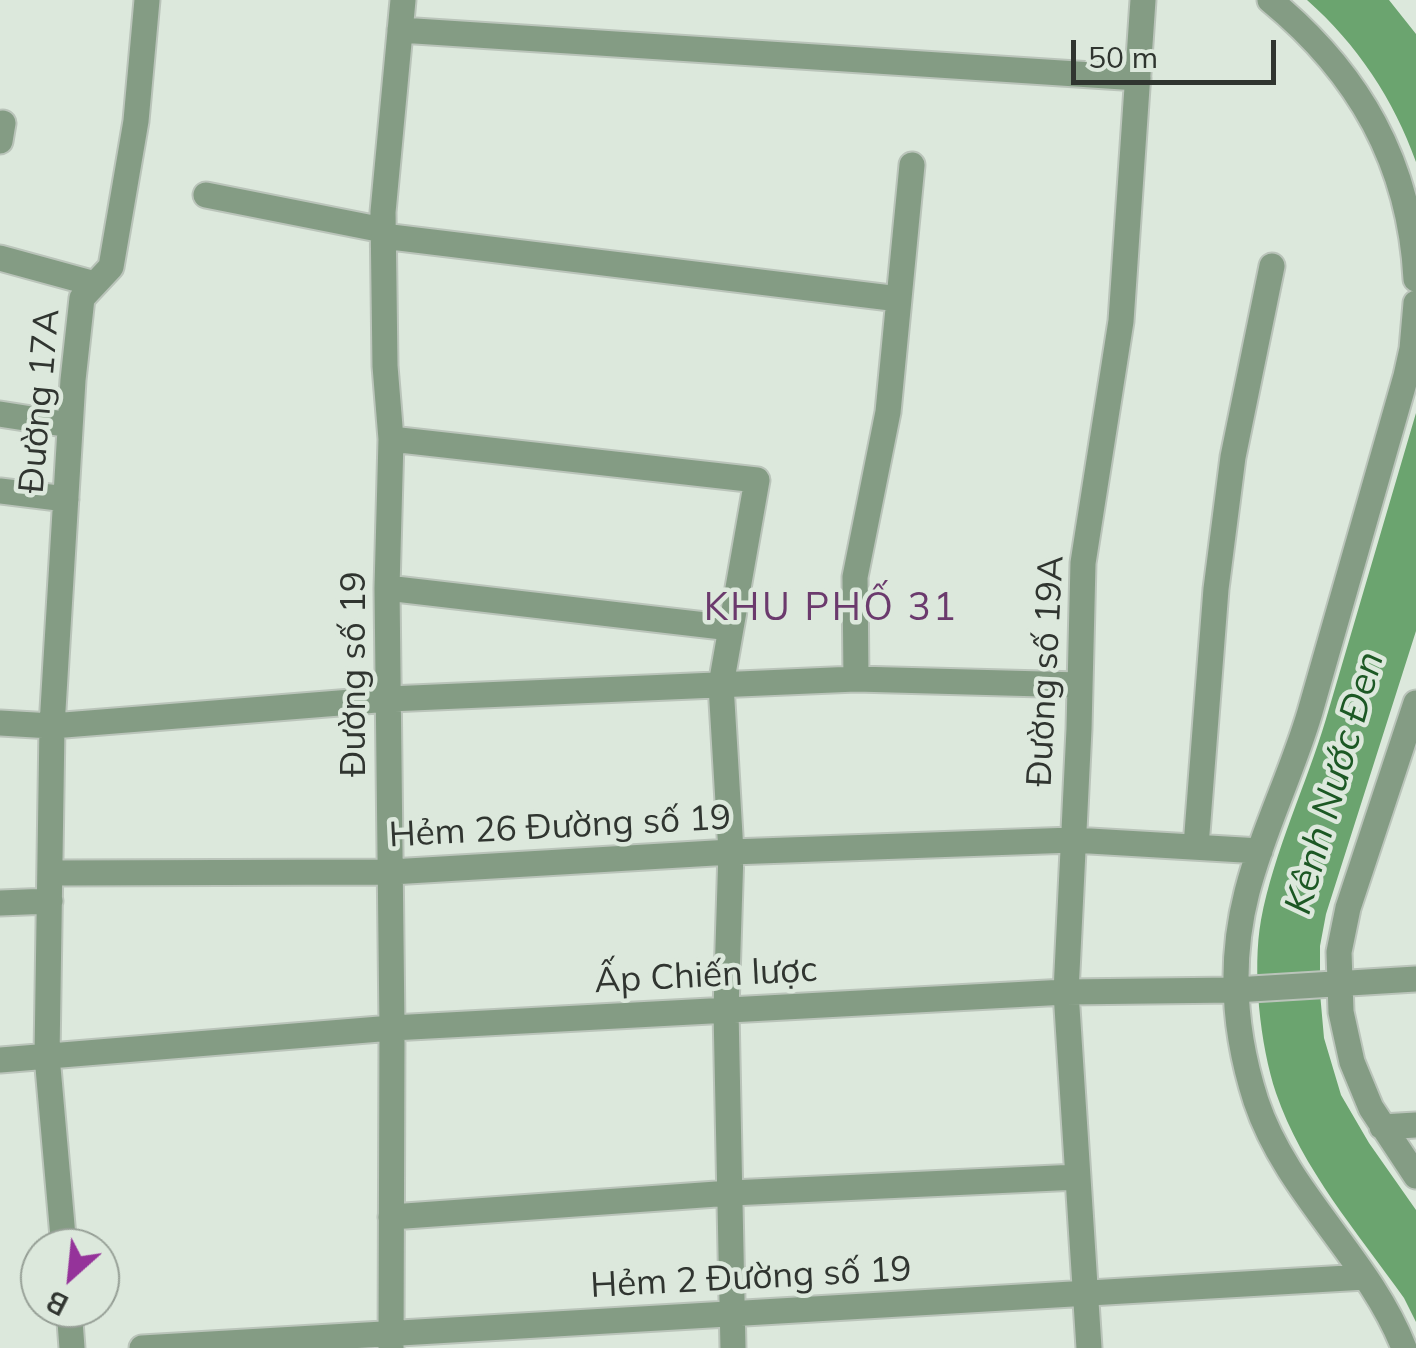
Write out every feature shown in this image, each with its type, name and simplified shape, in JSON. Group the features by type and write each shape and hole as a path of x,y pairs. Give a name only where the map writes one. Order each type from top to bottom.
{"street":[{"name":"Đường 17A","path":"62,1228 48,1056 52,726 70,425 82,298 111,267 136,121 147,0"},
{"name":"Đường số 19","path":"390,1341 388,588 392,439 385,366 383,233 403,0"},
{"name":"Đường số 19A","path":"1089,1348 1066,992 1084,562 1121,321 1143,0"},
{"path":"1270,0 1327,54 1373,120 1404,197 1416,279"},
{"path":"400,30 1138,78"},
{"path":"856,679 854,577 888,412 912,165"},
{"path":"206,195 383,233 899,299"},
{"name":"Đường 17A","path":"0,258 95,284"},
{"path":"1196,846 1216,589 1234,457 1272,266"},
{"path":"1404,1348 1365,1277 1301,1188 1264,1122 1243,1048 1242,914 1260,851 1308,718 1395,414 1412,349 1416,304"},
{"path":"0,414 70,425"},
{"path":"392,439 756,480 721,686 731,852 726,1010 733,1348"},
{"path":"0,491 66,499"},
{"path":"388,588 731,628"},
{"path":"0,723 52,726 389,699 856,679 1080,685"},
{"path":"1416,702 1348,908 1330,984 1360,1086 1416,1176"},
{"name":"Hẻm 26 Đường số 19","path":"50,873 390,872 731,852 1073,840 1260,851"},
{"path":"0,903 50,902"},
{"name":"Ấp Chiến lược","path":"0,1060 392,1028 1066,992 1245,989 1416,979"},
{"path":"1382,1127 1416,1125"},
{"path":"391,1217 731,1193 1078,1177"},
{"name":"Hẻm 2 Đường số 19","path":"142,1348 390,1341 734,1314 1365,1277"}],"water":[{"path":"1307,0 1389,0 1416,34 1416,162 1397,117 1372,74 1342,35"},
{"name":"Kênh Nước Đen","path":"1416,413 1416,631 1326,914 1320,946 1320,993 1324,1038 1341,1095 1416,1210 1416,1322 1404,1298 1316,1174 1287,1121 1266,1053 1257,961 1261,920 1274,869 1326,719"}],"district":[{"name":"KHU PHỐ 31","path":"831,609"}]}
